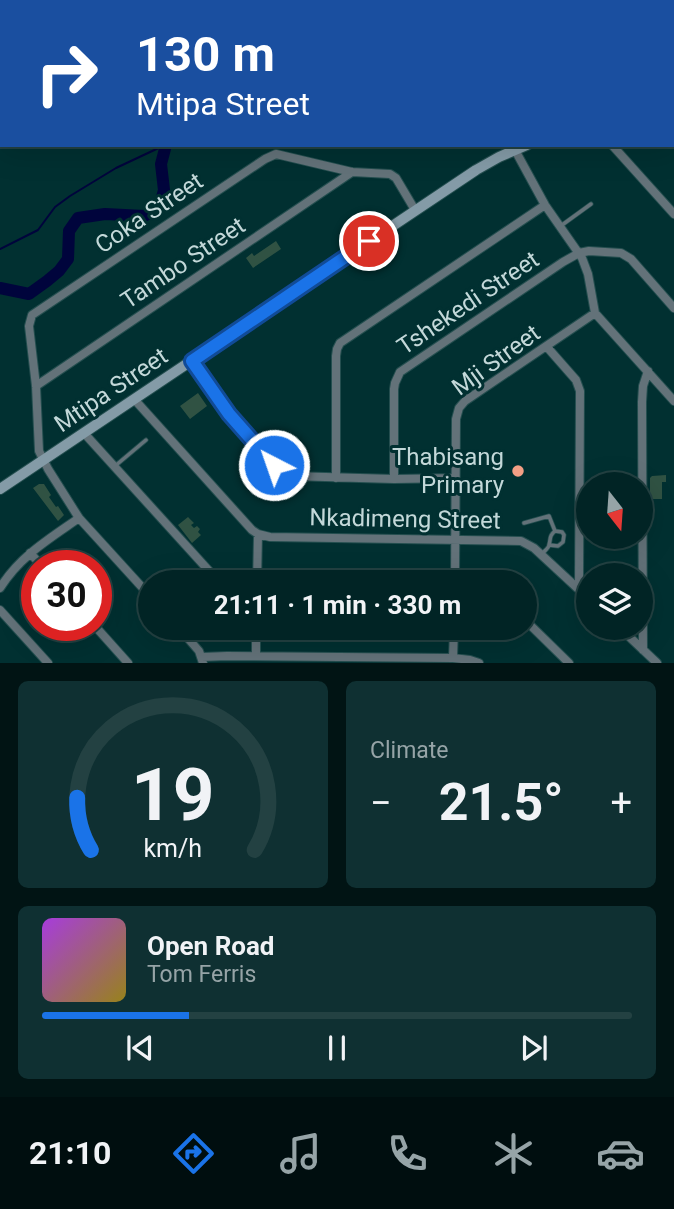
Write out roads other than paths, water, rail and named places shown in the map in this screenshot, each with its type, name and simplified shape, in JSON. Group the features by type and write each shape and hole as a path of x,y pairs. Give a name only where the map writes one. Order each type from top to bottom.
{"street":[{"name":"Mtipa Street","path":"0,489 476,170 522,147"},
{"path":"614,147 674,214"},
{"path":"515,150 545,205 579,253 588,274 596,313 674,401"},
{"name":"Coka Street","path":"43,460 38,443 36,386 29,326 32,315 36,312 271,156 282,155 352,172 393,175 415,210"},
{"name":"Tambo Street","path":"36,386 352,172"},
{"path":"336,478 336,356 341,343 545,205"},
{"path":"579,253 615,252 626,256 674,308"},
{"name":"Tshekedi Street","path":"394,479 394,389 400,372 579,253"},
{"name":"Mji Street","path":"455,570 456,419 459,408 465,401 596,313"},
{"path":"547,347 576,380 580,391 579,563"},
{"path":"192,361 229,414 274,465 291,476 456,478"},
{"path":"643,650 642,402 648,371"},
{"path":"134,399 258,534 257,570"},
{"path":"84,433 208,570"},
{"path":"43,460 79,518 138,583"},
{"path":"34,550 79,518"},
{"name":"Nkadimeng Street","path":"258,534 270,537 521,541 530,545 576,587"},
{"path":"0,588 21,561"},
{"path":"0,610 48,663"},
{"path":"537,632 569,663"},
{"path":"190,640 202,661 256,656 453,658 479,663"},
{"path":"256,640 256,656"},
{"path":"453,658 454,640"},
{"path":"633,640 657,663"},
{"path":"108,641 128,663"}],"lane":[{"path":"560,227 591,204"},
{"path":"114,467 146,440"},
{"path":"524,523 549,516 555,531"},
{"path":"541,555 550,545 550,538 555,531"},
{"path":"550,545 558,546 564,542 562,532 555,531"}],"waterway":[{"path":"0,249 38,230 55,207 70,196 116,168 161,147"},
{"path":"0,288 29,294 59,271 68,259 69,231 78,218 105,214 144,216 159,208 164,190 161,164 165,147"}],"place":[{"name":"Thabisang Primary","path":"518,471"}]}
